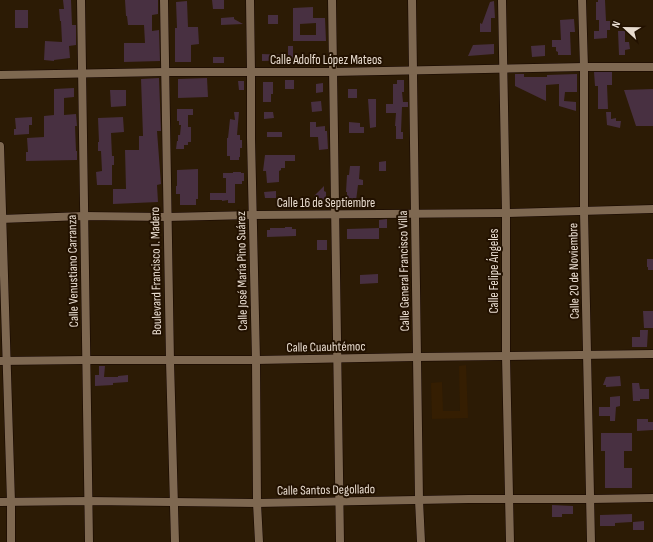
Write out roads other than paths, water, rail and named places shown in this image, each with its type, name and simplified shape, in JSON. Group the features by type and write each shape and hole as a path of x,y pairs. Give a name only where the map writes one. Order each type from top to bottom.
{"street":[{"name":"Calle Venustiano Carranza","path":"81,0 89,542"},
{"name":"Boulevard Francisco I. Madero","path":"164,0 167,217 175,542"},
{"name":"Calle José María Pino Suárez","path":"250,0 257,503 259,542"},
{"path":"332,0 340,542"},
{"name":"Calle General Francisco Villa","path":"412,0 419,500 421,542"},
{"name":"Calle Felipe Ángeles","path":"502,0 506,213 506,356 510,542"},
{"name":"Calle 20 de Noviembre","path":"582,0 584,67 584,211 591,542"},
{"name":"Calle Adolfo López Mateos","path":"0,75 653,67"},
{"path":"0,146 3,361 11,502 11,542"},
{"name":"Calle 16 de Septiembre","path":"1,219 84,216 167,217 506,213 653,208"},
{"name":"Calle Cuauhtémoc","path":"3,361 170,361 653,354"},
{"name":"Calle Santos Degollado","path":"0,502 88,501 257,503 469,499 653,498"}]}
